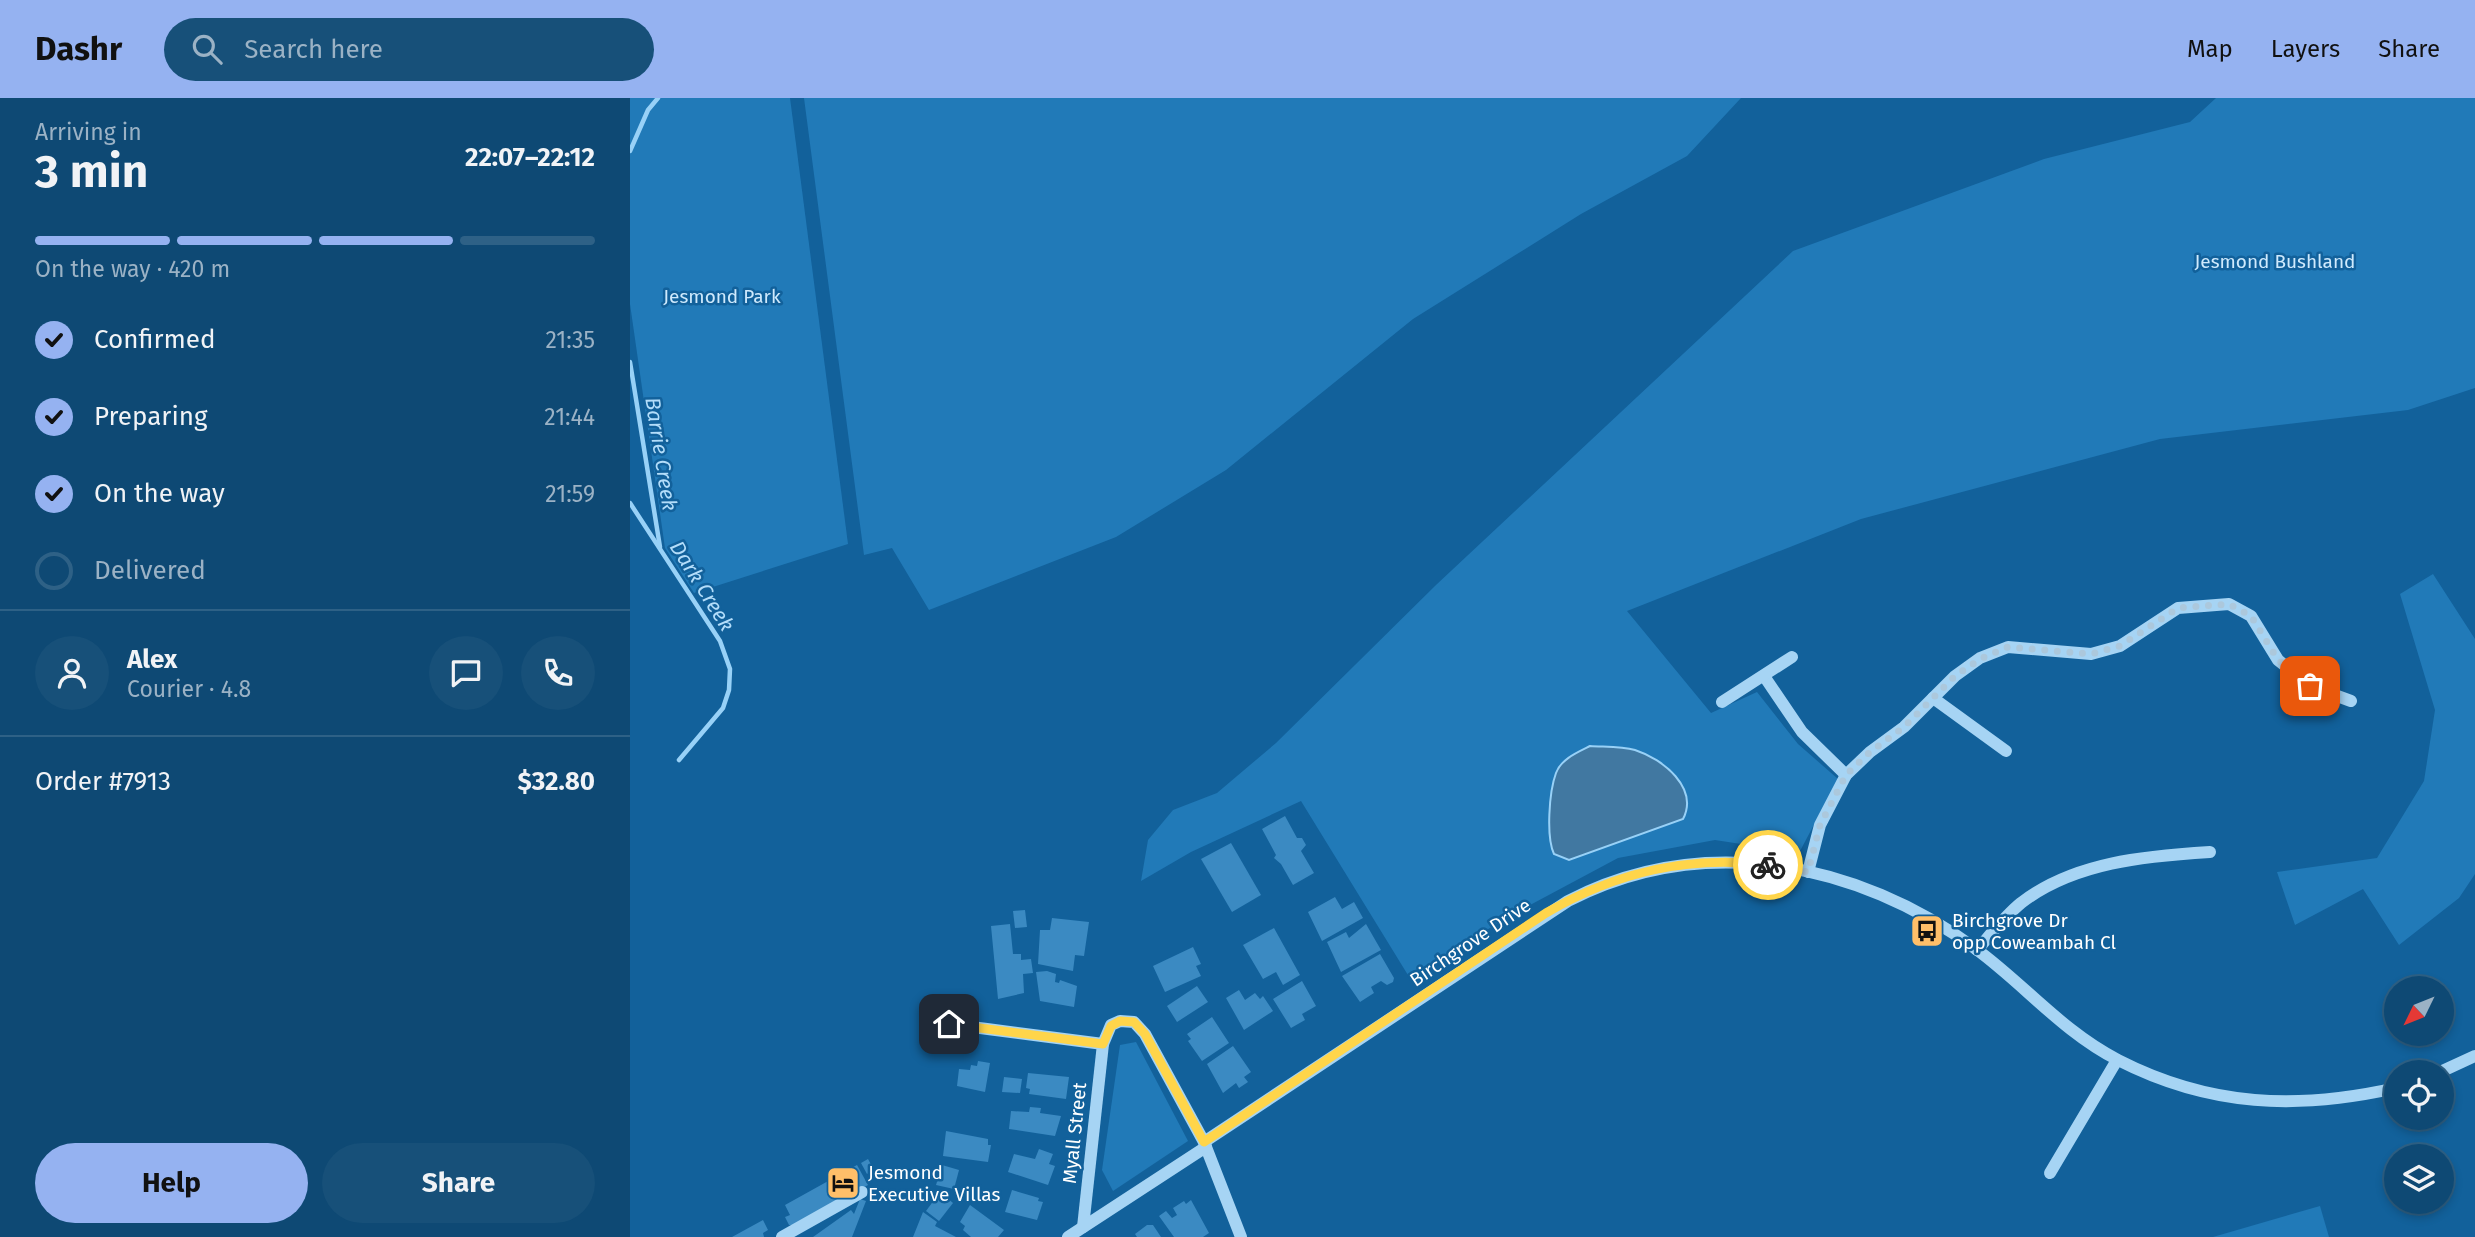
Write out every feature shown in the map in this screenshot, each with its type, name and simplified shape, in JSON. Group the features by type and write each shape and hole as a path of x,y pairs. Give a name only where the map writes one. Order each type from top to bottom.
{"street":[{"path":"1808,872 1820,825 1846,775 1955,676 1980,659 2008,647 2091,654 2120,646 2178,608 2229,604 2251,616 2278,660 2310,686 2351,701"},
{"path":"1723,702 1792,657"},
{"path":"1765,676 1802,732 1846,775"},
{"path":"1933,698 2006,751"},
{"path":"1977,950 2021,904 2073,874 2166,855 2210,852"},
{"name":"Birchgrove Drive","path":"1068,1237 1546,913 1591,889 1659,867 1711,861 1744,862 1808,872 1859,887 1916,912 1977,950 2074,1033 2117,1060 2167,1082 2248,1100 2331,1101 2384,1090"},
{"path":"949,1024 1103,1044 1107,1030 1116,1023 1130,1021 1141,1028 1205,1145 1241,1237"},
{"name":"Myall Street","path":"1083,1227 1103,1044"},
{"path":"2454,1066 2475,1056"},
{"path":"2050,1173 2117,1060"},
{"path":"782,1237 862,1192"}],"green space":[{"name":"Jesmond Park","path":"630,98 790,98 848,544 694,593 665,548 630,304"},
{"path":"804,98 1741,98 1687,156 1581,214 1413,319 1226,470 1116,537 929,610 892,548 864,555"},
{"name":"Jesmond Bushland","path":"2216,98 2475,98 2475,388 2408,410 2160,439 1861,519 1627,611 1711,713 1757,692 1798,744 1838,779 1799,853 1715,840 1618,858 1502,920 1411,980 1301,801 1191,852 1141,881 1148,840 1173,810 1217,793 1276,743 1436,585 1793,251 2044,159 2190,122"},
{"path":"2433,574 2475,639 2475,874 2459,898 2399,945 2363,889 2295,925 2277,872 2377,858 2424,781 2435,710 2400,594"},
{"path":"1136,1042 1188,1141 1113,1191 1102,1170 1120,1045"},
{"path":"2320,1206 2329,1237 2213,1237"}],"shaded area":[{"path":"1590,746 1635,750 1657,760 1676,776 1682,786 1687,808 1683,819 1569,860 1554,854 1549,814 1556,773 1566,760"}],"building":[{"path":"1285,816 1297,838 1302,838 1306,845 1301,851 1314,873 1293,885 1281,864 1274,858 1276,855 1262,829"},
{"path":"1231,843 1261,895 1232,912 1201,859"},
{"path":"1335,897 1342,909 1354,902 1363,918 1322,941 1308,912"},
{"path":"1025,910 1027,927 1015,928 1013,911"},
{"path":"1052,918 1089,922 1084,956 1075,955 1073,971 1038,964 1040,930 1050,930"},
{"path":"1010,924 1013,954 1021,954 1021,960 1031,959 1033,973 1023,974 1024,993 998,999 991,926"},
{"path":"1366,924 1381,950 1341,972 1327,942 1346,932 1349,938"},
{"path":"1274,928 1300,975 1283,985 1276,972 1263,979 1243,945"},
{"path":"1193,947 1201,964 1196,966 1201,976 1165,992 1153,966"},
{"path":"1380,954 1394,978 1393,982 1387,985 1381,981 1371,987 1374,993 1360,1002 1342,976"},
{"path":"1036,972 1056,974 1055,982 1059,983 1060,980 1077,986 1074,1007 1040,1001"},
{"path":"1302,981 1316,1006 1302,1014 1305,1020 1291,1028 1273,999"},
{"path":"1197,986 1208,1002 1177,1022 1167,1006"},
{"path":"1239,990 1245,1000 1255,993 1260,999 1263,996 1273,1011 1244,1030 1226,998"},
{"path":"1212,1017 1229,1043 1202,1061 1188,1041 1191,1039 1187,1034"},
{"path":"1233,1046 1251,1072 1244,1077 1248,1082 1239,1088 1236,1083 1223,1093 1207,1064"},
{"path":"978,1061 990,1063 985,1092 957,1086 959,1069 970,1070 971,1065 977,1066"},
{"path":"1028,1073 1069,1077 1066,1099 1029,1094 1030,1089 1026,1088"},
{"path":"1004,1077 1022,1079 1020,1093 1002,1092"},
{"path":"1030,1107 1041,1108 1040,1113 1061,1116 1055,1136 1009,1129 1011,1111 1029,1112"},
{"path":"946,1131 988,1139 988,1145 991,1145 988,1162 943,1156"},
{"path":"1039,1149 1053,1154 1049,1164 1055,1166 1048,1185 1008,1172 1014,1154 1035,1159"},
{"path":"868,1159 874,1170 867,1174 861,1163"},
{"path":"857,1165 868,1185 798,1225 789,1225 785,1217 790,1215 785,1205"},
{"path":"942,1165 959,1170 954,1189 936,1185"},
{"path":"1012,1190 1039,1198 1038,1201 1043,1202 1037,1220 1005,1212"},
{"path":"940,1192 953,1203 939,1221 926,1211"},
{"path":"860,1199 866,1201 852,1237 813,1237 851,1210 854,1214"},
{"path":"1191,1200 1209,1233 1203,1237 1174,1237 1159,1216 1166,1211 1172,1218 1177,1215 1173,1208"},
{"path":"970,1205 1004,1230 998,1237 971,1237 963,1230 965,1226 960,1222"},
{"path":"923,1212 937,1222 935,1226 956,1237 913,1237"},
{"path":"763,1220 768,1230 763,1233 764,1237 732,1237"},
{"path":"1147,1225 1153,1225 1161,1237 1137,1237 1135,1234"}],"waterway":[{"name":"Barrie Creek","path":"630,151 648,110 658,98"},
{"name":"Barrie Creek","path":"630,362 660,547"},
{"name":"Dark Creek","path":"630,503 720,641 730,669 729,690 723,708 679,760"}],"way so far":[{"path":"1768,865 1808,872 1820,825 1846,775 1870,752 1904,727 1955,676 1980,659 2008,647 2049,648 2091,654 2120,646 2178,608 2229,604 2251,616 2278,660 2310,686"}],"place":[{"name":"Birchgrove Dr opp Coweambah Cl","path":"1927,931"},
{"name":"Jesmond Executive Villas","path":"843,1183"}],"route":[{"path":"949,1024 1103,1044 1104,1036 1111,1026 1120,1021 1134,1022 1145,1034 1204,1142 1546,913 1591,889 1635,873 1685,863 1728,861 1768,865"}]}
